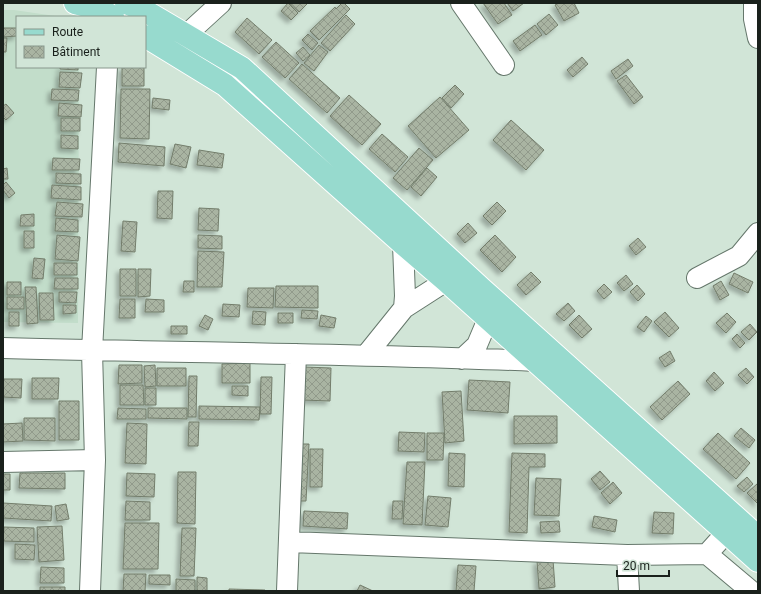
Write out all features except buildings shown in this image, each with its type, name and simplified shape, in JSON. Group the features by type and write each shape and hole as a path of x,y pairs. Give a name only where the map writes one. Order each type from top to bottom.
{"main road":[{"path":"75,3 107,12"},
{"path":"126,3 147,12 242,68 475,282 758,538"},
{"path":"146,37 225,85 758,561"}],"street":[{"path":"186,35 221,3"},
{"path":"461,3 504,64"},
{"path":"754,3 754,19 758,38"},
{"path":"90,591 94,460 92,351 107,68"},
{"path":"697,278 739,256 758,233"},
{"path":"403,244 404,308"},
{"path":"367,354 404,308 446,281 475,282 488,319 477,345 462,359"},
{"path":"3,348 92,351 367,354 535,361"},
{"path":"287,591 296,354"},
{"path":"3,462 94,460"},
{"path":"707,554 726,533"},
{"path":"290,542 628,555 707,554 751,591"},
{"path":"628,555 628,591"}],"shaded area":[{"path":"3,10 14,10 55,16 16,16 16,68 79,68 78,323 3,322"}]}
